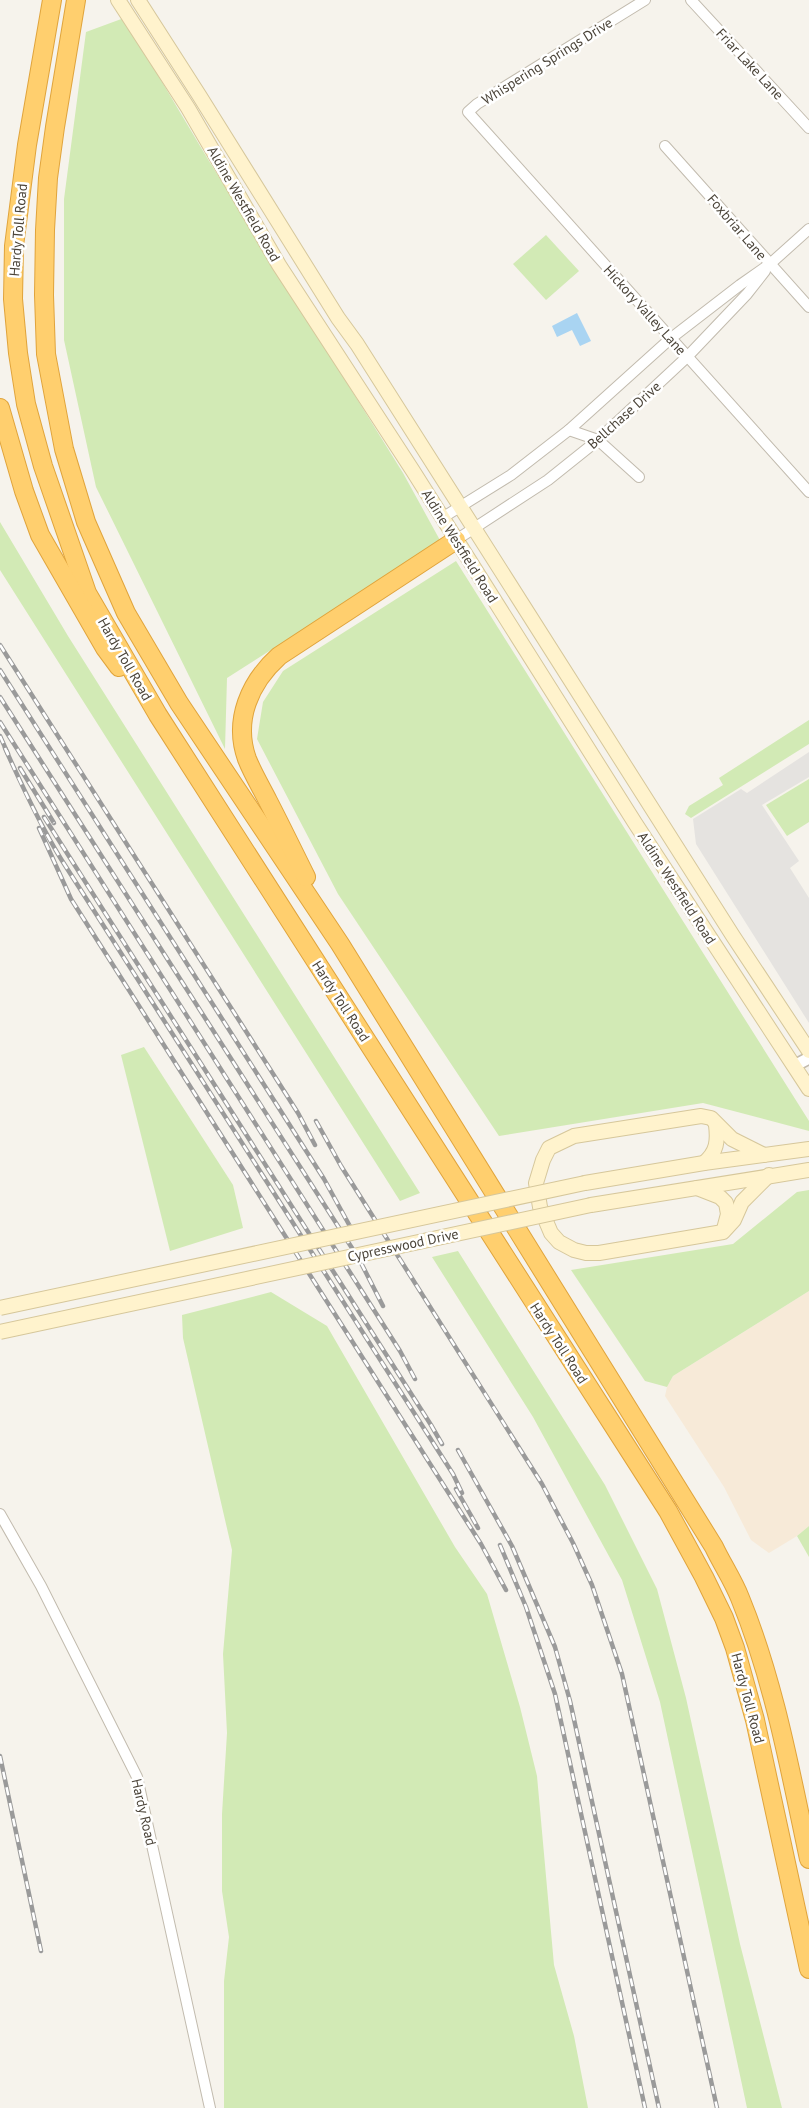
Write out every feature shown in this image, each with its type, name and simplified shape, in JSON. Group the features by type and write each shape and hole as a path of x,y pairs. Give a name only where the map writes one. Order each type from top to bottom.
{"highway":[{"name":"Hardy Toll Road","path":"52,0 27,146 14,246 13,299 26,404 43,466 80,574 87,592 158,714 668,1511 704,1577 724,1618 735,1648 755,1720 809,1969"},
{"name":"Hardy Toll Road","path":"76,0 54,127 48,178 44,295 46,354 64,449 86,522 126,613 179,703 340,944 691,1510 739,1596 761,1654 779,1716 809,1859"},
{"path":"0,408 24,491 40,535 105,648 158,714"},
{"path":"340,944 247,759 242,727 246,701 258,677 279,656 456,540"}],"main road":[{"name":"Aldine Westfield Road","path":"118,0 185,103 279,265 714,946 809,1089"},
{"name":"Aldine Westfield Road","path":"138,0 338,318 357,344 733,936 809,1051"},
{"path":"185,103 199,95"},
{"path":"242,201 258,191"},
{"path":"321,329 338,318"},
{"path":"557,700 577,688"},
{"path":"635,823 655,811"},
{"path":"714,946 733,936"},
{"path":"764,1155 732,1139 711,1118 701,1116 574,1136 549,1148 542,1160 536,1184 540,1207 551,1233 559,1242 580,1252 600,1253 723,1232 734,1220 742,1202 769,1175"},
{"path":"704,1163 710,1157 716,1145 716,1125"},
{"name":"Cypresswood Drive","path":"0,1308 585,1183 704,1163 808,1149"},
{"name":"Cypresswood Drive","path":"0,1332 591,1205 809,1170"},
{"path":"698,1188 720,1198 726,1204 728,1214 723,1232"}],"street":[{"name":"Whispering Springs Drive","path":"483,128 468,112 477,104 646,0"},
{"name":"Friar Lake Lane","path":"691,0 809,128"},
{"name":"Hickory Valley Lane","path":"483,128 809,492"},
{"name":"Foxbriar Lane","path":"665,146 809,308"},
{"name":"Bellchase Drive","path":"442,518 511,475 569,430 670,339 740,284 770,264 809,229"},
{"name":"Bellchase Drive","path":"456,540 548,480 598,440 687,356 747,294 770,264"},
{"path":"569,430 598,440 639,477"},
{"path":"794,1066 809,1058"},
{"name":"Hardy Road","path":"0,1514 42,1586 137,1777 210,2108"}],"shaded area":[{"path":"809,752 809,777 762,805 799,861 790,868 809,898 809,1023 696,844 693,819 741,789 747,793"},
{"path":"809,1291 809,1526 797,1536 769,1553 751,1540 724,1487 665,1396 673,1376"}],"green space":[{"path":"124,18 209,161 403,473 441,542 227,678 225,749 96,487 64,340 64,199 86,32"},
{"path":"546,235 579,271 546,300 513,264"},
{"path":"0,522 68,636 420,1193 400,1201 0,570"},
{"path":"456,561 809,1121 809,1131 703,1103 499,1136 338,894 257,739 263,702 283,671"},
{"path":"809,720 809,744 691,818 685,814 689,806 723,785 719,778"},
{"path":"809,779 809,822 787,836 766,805"},
{"path":"144,1047 233,1185 243,1228 170,1251 121,1055"},
{"path":"809,1190 809,1291 673,1376 667,1387 645,1381 571,1270 733,1244 797,1192"},
{"path":"458,1251 605,1485 657,1589 686,1698 740,1944 782,2108 747,2108 660,1702 622,1580 533,1417 432,1257"},
{"path":"271,1292 327,1326 455,1547 487,1594 520,1707 537,1776 554,1965 574,2036 588,2108 224,2108 224,1981 229,1937 222,1891 222,1814 227,1733 223,1654 232,1550 183,1338 182,1315"},
{"path":"809,1526 809,1557 797,1536"}],"water":[{"path":"577,313 591,341 580,346 572,330 557,337 552,326"}],"railway":[{"path":"0,645 298,1113 315,1145"},
{"path":"0,670 324,1179 352,1230"},
{"path":"0,697 359,1259 383,1306"},
{"path":"0,722 400,1351 415,1379"},
{"path":"0,736 8,754"},
{"path":"5,748 38,818 61,859 453,1474 462,1493"},
{"path":"20,768 54,823"},
{"path":"44,817 442,1444"},
{"path":"39,828 71,899 481,1544 506,1590"},
{"path":"316,1121 341,1166 542,1484 573,1543 592,1585 622,1674 717,2108"},
{"path":"458,1450 512,1546 555,1647 570,1701 659,2108"},
{"path":"456,1489 478,1528"},
{"path":"500,1545 526,1607 555,1694 645,2108"},
{"path":"0,1756 41,1951"}]}
